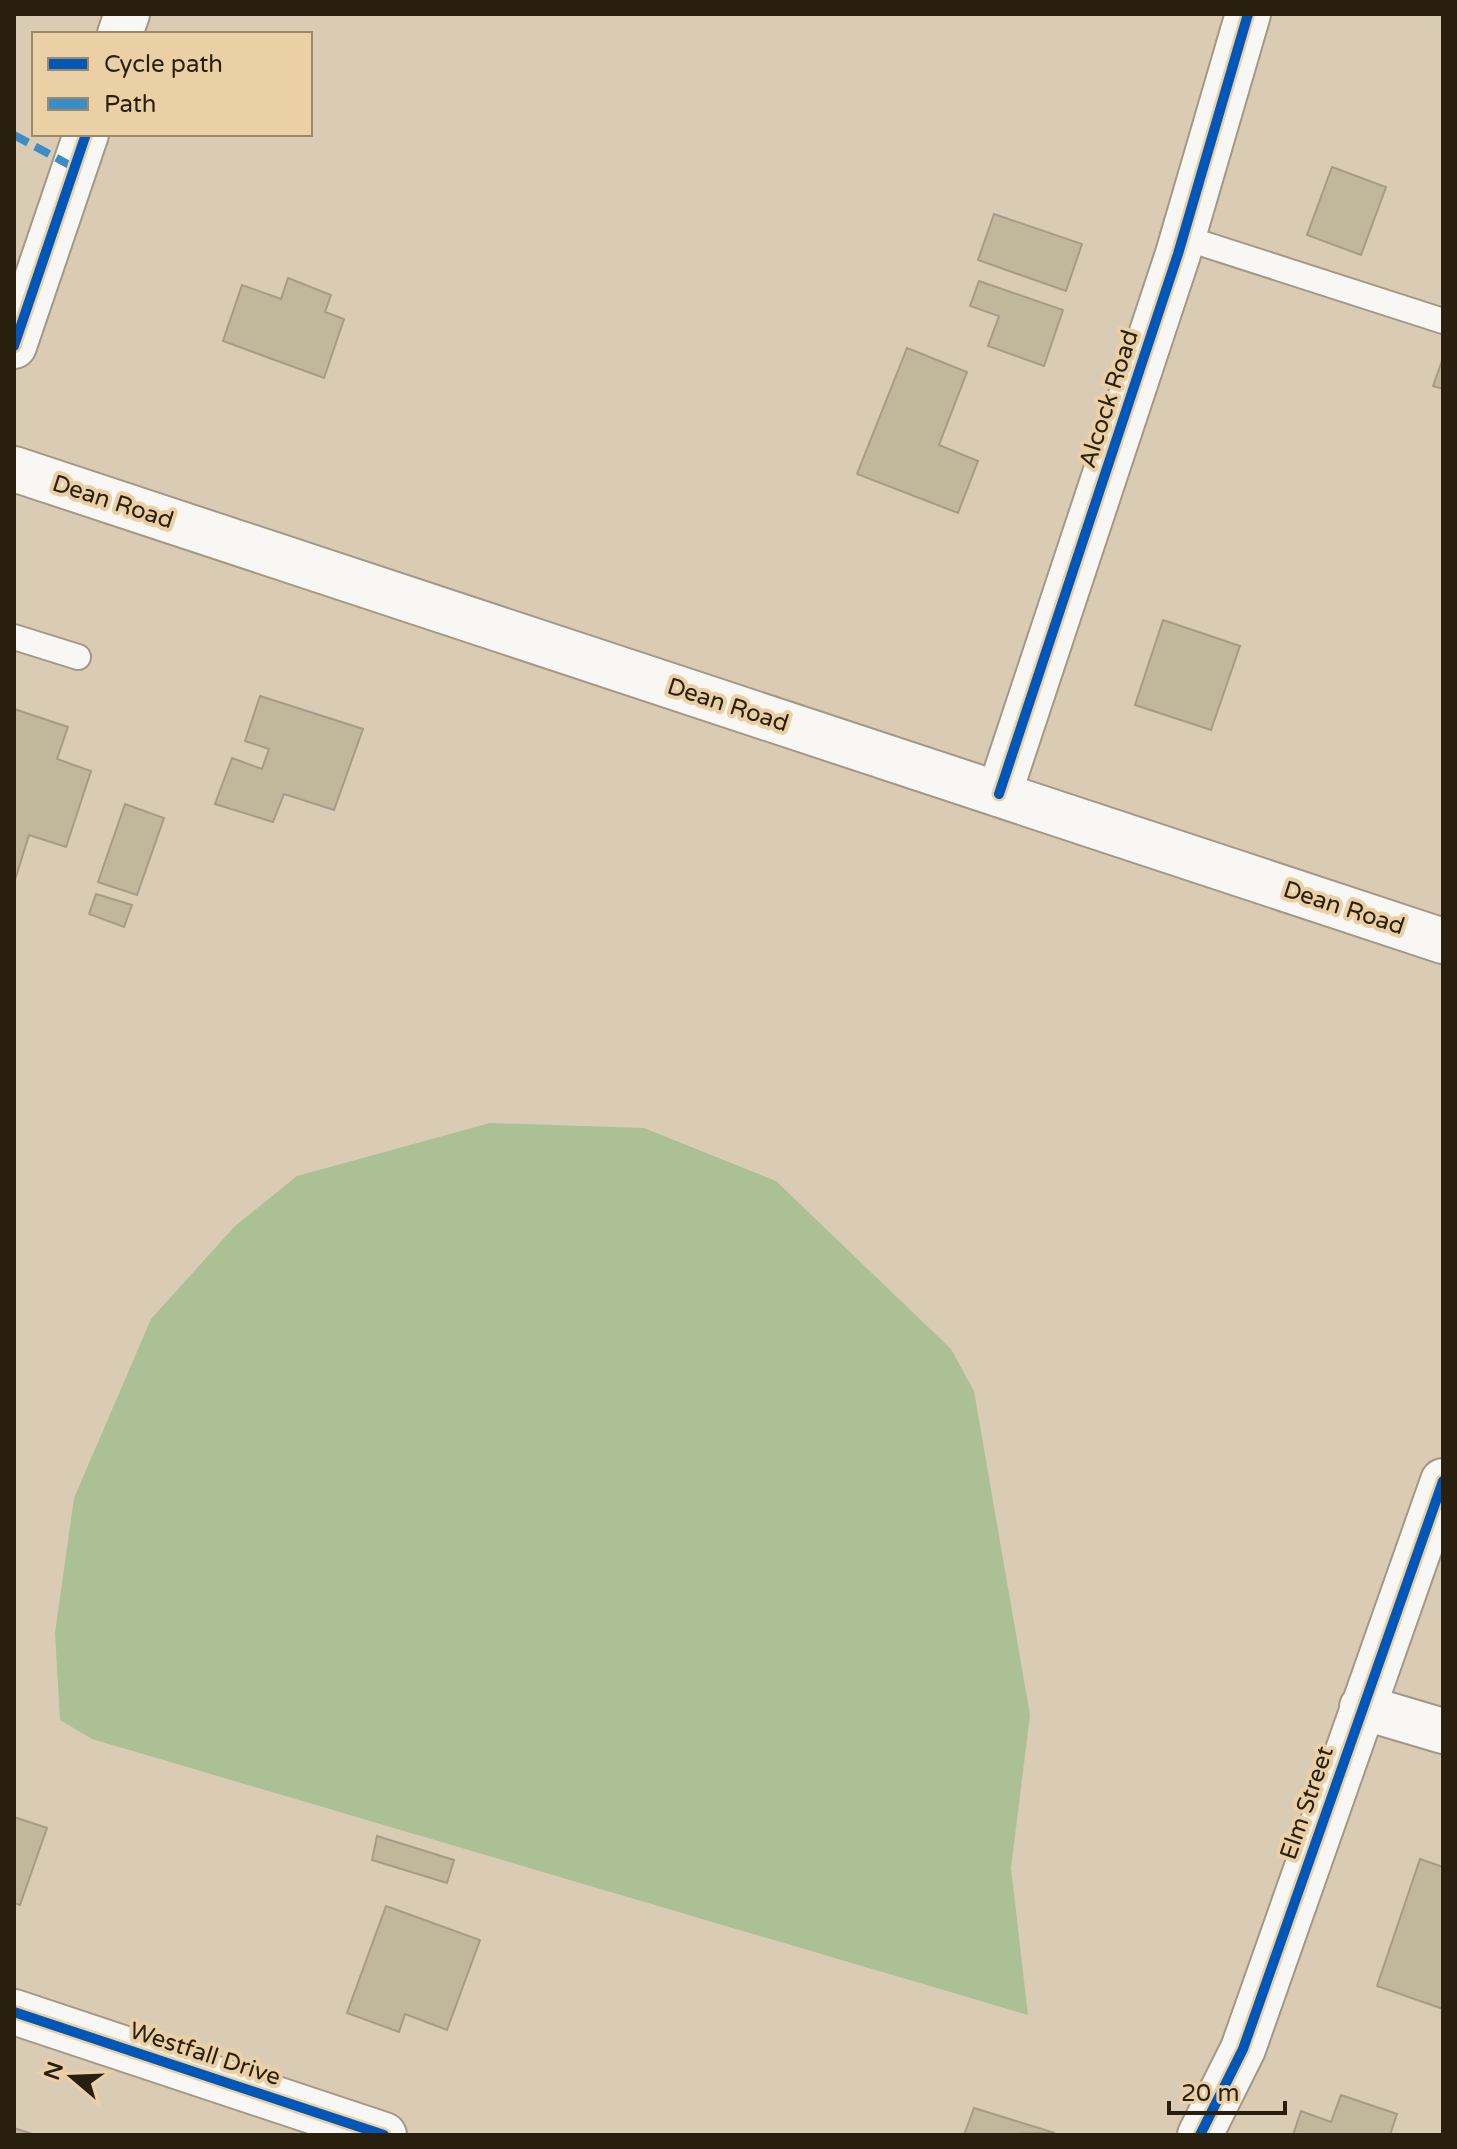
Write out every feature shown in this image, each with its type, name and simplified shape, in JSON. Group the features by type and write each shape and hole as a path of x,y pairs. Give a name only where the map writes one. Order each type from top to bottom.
{"street":[{"name":"Alcock Road","path":"999,794 1182,237 1248,14"},
{"path":"14,346 85,136"},
{"name":"Dean Road","path":"14,469 1443,941"},
{"name":"Elm Street","path":"1200,2135 1243,2049 1443,1481"},
{"path":"1362,1707 1443,1731"},
{"name":"Westfall Drive","path":"14,2012 384,2135"}],"lane":[{"path":"1182,237 1443,321"},
{"path":"14,637 78,657"}],"green space":[{"path":"490,1123 644,1128 776,1181 951,1349 974,1391 1030,1715 1011,1868 1028,2015 92,1739 60,1720 55,1633 74,1498 151,1319 235,1226 297,1176"}],"building":[{"path":"1332,167 1386,187 1361,255 1307,235"},
{"path":"994,214 1082,244 1066,291 978,260"},
{"path":"288,278 331,295 325,312 344,319 324,378 223,341 242,285 281,299"},
{"path":"979,281 1063,310 1044,366 988,346 999,316 970,306"},
{"path":"907,348 967,372 939,445 978,461 958,513 857,474"},
{"path":"1443,358 1443,389 1433,386"},
{"path":"1163,620 1240,646 1211,730 1135,705"},
{"path":"260,696 363,729 334,810 284,794 273,822 215,804 232,758 262,769 269,749 245,741"},
{"path":"14,709 68,727 57,759 91,771 66,847 29,835 14,883"},
{"path":"125,804 164,818 137,895 98,882"},
{"path":"96,894 132,905 124,927 89,914"},
{"path":"14,1817 47,1828 20,1905 14,1903"},
{"path":"377,1836 454,1860 447,1883 372,1860"},
{"path":"1420,1859 1443,1867 1443,2009 1377,1986"},
{"path":"386,1906 480,1940 447,2030 405,2014 399,2032 347,2013"},
{"path":"1341,2095 1397,2114 1390,2135 1293,2135 1301,2111 1331,2122"},
{"path":"974,2108 1055,2133 964,2135"},
{"path":"14,2128 35,2135 14,2135"}],"marked path":[{"path":"14,135 75,168"}],"cycle path":[{"path":"999,794 1178,254 1248,14"},
{"path":"14,346 85,136"},
{"path":"1200,2135 1243,2049 1443,1481"},
{"path":"14,2012 384,2135"}]}
